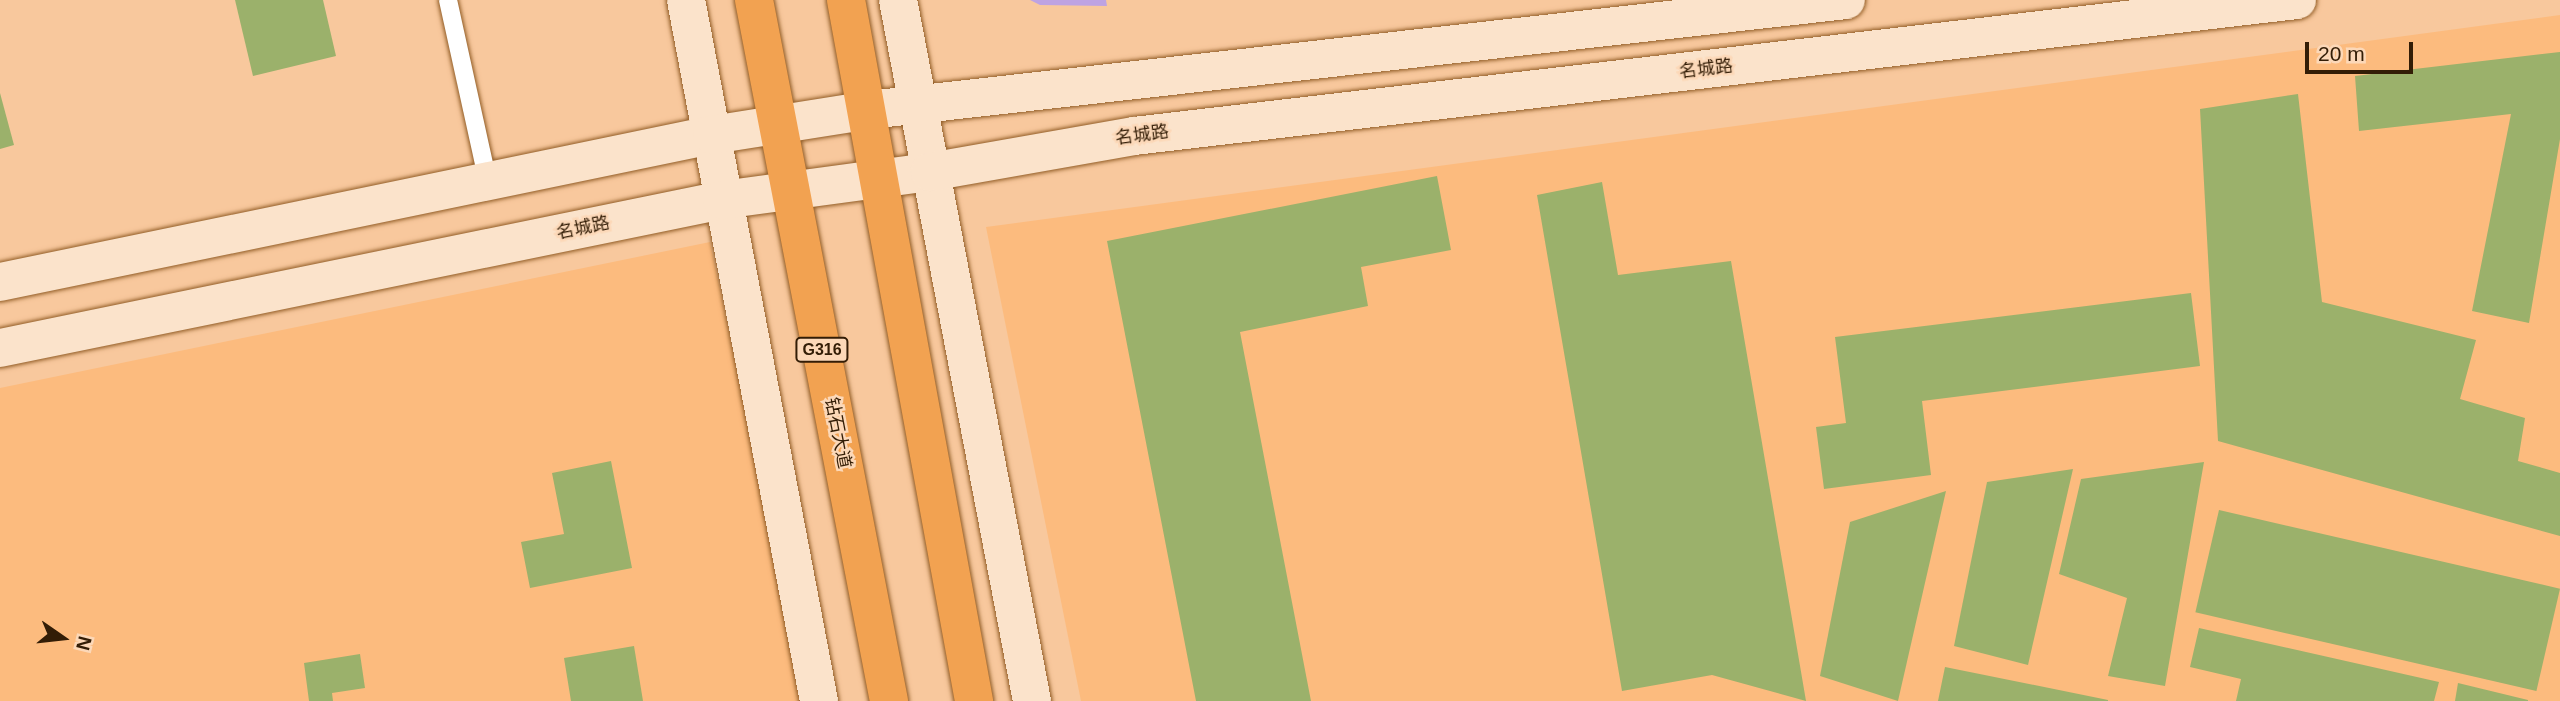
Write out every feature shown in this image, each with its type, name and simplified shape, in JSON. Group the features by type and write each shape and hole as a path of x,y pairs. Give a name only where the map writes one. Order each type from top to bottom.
{"highway":[{"name":"钻石大道","path":"754,0 889,701"},
{"path":"846,0 869,110 974,701"}],"main road":[{"path":"686,0 819,701"},
{"path":"898,0 1032,701"},
{"path":"0,282 712,135 869,110 1846,0"},
{"name":"名城路","path":"0,348 722,200 930,172 1134,135 2297,0"}],"lane":[{"path":"448,0 488,181"}],"shaded area":[{"path":"1030,0 1106,0 1107,6 1040,5"},
{"path":"2560,15 2560,701 1081,701 986,227"},
{"path":"710,242 806,701 0,701 0,388"}],"building":[{"path":"235,0 323,0 336,56 253,76"},
{"path":"2560,52 2560,139 2529,323 2472,311 2511,114 2359,131 2355,76"},
{"path":"0,93 14,145 0,149"},
{"path":"2298,94 2322,302 2476,340 2460,399 2525,418 2518,461 2560,473 2560,536 2218,441 2200,109"},
{"path":"1437,176 1451,250 1361,267 1368,306 1240,332 1311,701 1196,701 1107,241"},
{"path":"1602,182 1618,275 1731,261 1806,701 1712,675 1622,691 1537,195"},
{"path":"2191,293 2200,366 1922,401 1931,475 1824,489 1816,427 1846,423 1835,337"},
{"path":"611,461 632,568 530,588 521,542 564,534 552,473"},
{"path":"2204,462 2165,686 2108,676 2127,598 2059,574 2081,479"},
{"path":"2073,469 2028,665 1954,646 1987,482"},
{"path":"1946,491 1898,701 1820,676 1850,522"},
{"path":"2219,510 2560,589 2536,691 2195,612"},
{"path":"2199,628 2439,682 2434,701 2236,701 2241,679 2190,667"},
{"path":"634,646 643,701 571,701 564,658"},
{"path":"360,654 365,688 332,693 333,701 309,701 304,663"},
{"path":"1945,667 2108,700 2108,701 1938,701"},
{"path":"2458,683 2528,700 2528,701 2455,701"}]}
